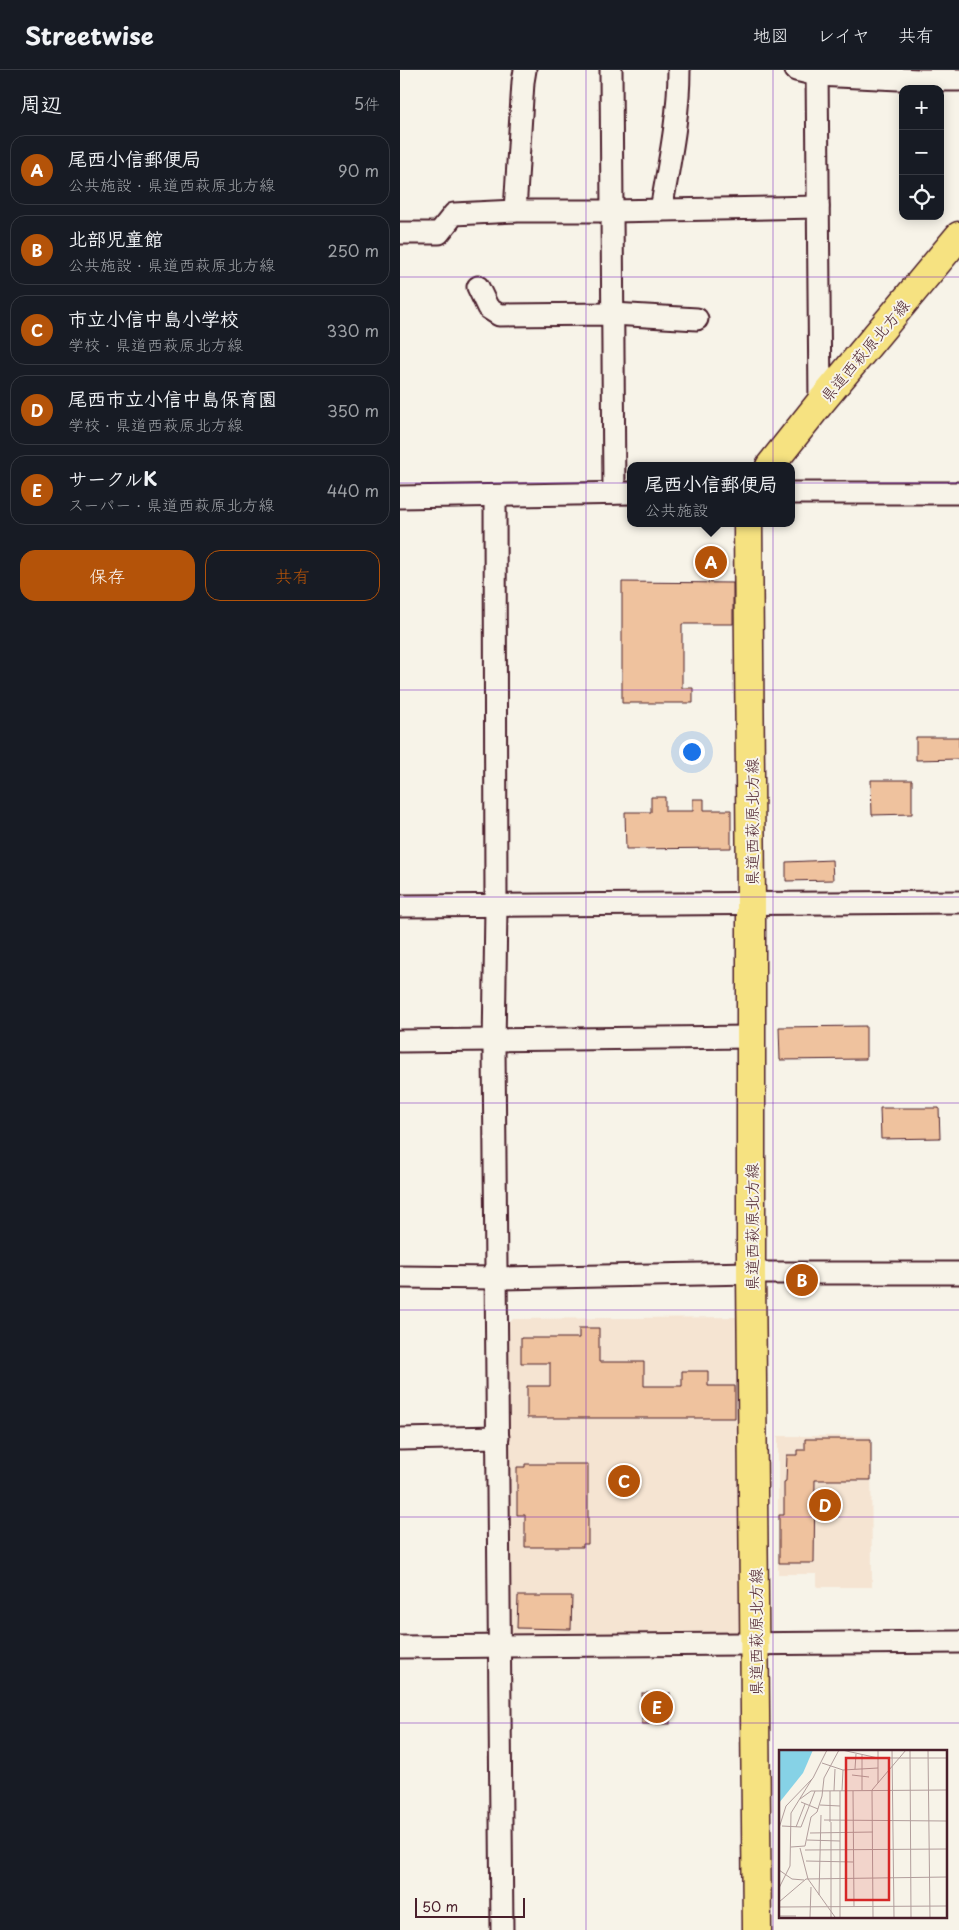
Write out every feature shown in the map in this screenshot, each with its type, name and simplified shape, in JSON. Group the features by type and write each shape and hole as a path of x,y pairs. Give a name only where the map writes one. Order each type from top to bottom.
{"main road":[{"name":"県道西萩原北方線","path":"773,462 820,402 959,236"},
{"name":"県道西萩原北方線","path":"748,527 751,1273 757,1930"}],"street":[{"path":"515,211 522,82 525,70"},
{"path":"400,497 623,493 613,314 611,70"},
{"path":"661,210 673,143 679,92 679,70"},
{"path":"796,70 919,80 959,80"},
{"path":"817,73 820,402"},
{"path":"400,233 439,234 454,214 515,211 818,207"},
{"path":"478,287 488,308 499,315 613,314 697,319"},
{"path":"795,493 959,493"},
{"path":"495,496 496,907 494,1039 502,1930"},
{"path":"400,906 496,907 959,902"},
{"path":"400,1041 750,1037"},
{"path":"400,1277 497,1278 751,1273 959,1273"},
{"path":"400,1439 498,1437"},
{"path":"400,1647 959,1642"}],"shaded area":[{"path":"741,1317 743,1635 507,1639 506,1326 513,1319"},
{"path":"778,1436 871,1436 872,1587 817,1587 817,1574 778,1574"}],"building":[{"path":"622,582 733,583 733,624 682,624 682,688 693,688 693,703 622,703"},
{"path":"916,737 959,737 959,759 916,760"},
{"path":"871,780 912,780 912,814 872,815"},
{"path":"651,797 665,797 665,811 693,811 693,799 704,799 704,810 731,810 731,848 626,849 625,812 651,812"},
{"path":"832,860 833,880 786,881 786,862"},
{"path":"866,1026 866,1059 780,1060 779,1027"},
{"path":"880,1108 939,1108 940,1138 881,1139"},
{"path":"579,1328 599,1328 599,1362 644,1362 644,1386 682,1386 682,1371 708,1371 708,1386 735,1386 735,1418 527,1418 527,1386 550,1386 550,1363 521,1363 521,1338 579,1338"},
{"path":"805,1439 871,1439 871,1480 815,1480 814,1563 779,1563 779,1515 784,1515 784,1482 786,1481 787,1455 797,1455 797,1450 805,1450"},
{"path":"525,1464 588,1464 588,1544 583,1544 583,1547 525,1547 525,1515 517,1515 517,1467 525,1467"},
{"path":"518,1596 572,1596 571,1629 517,1628"},
{"path":"642,1693 670,1693 670,1724 642,1724"}],"place":[{"name":"尾西小信郵便局","path":"711,562"},
{"name":"北部児童館","path":"802,1280"},
{"name":"市立小信中島小学校","path":"624,1481"},
{"name":"尾西市立小信中島保育園","path":"825,1505"},
{"name":"サークルK","path":"657,1707"}]}
